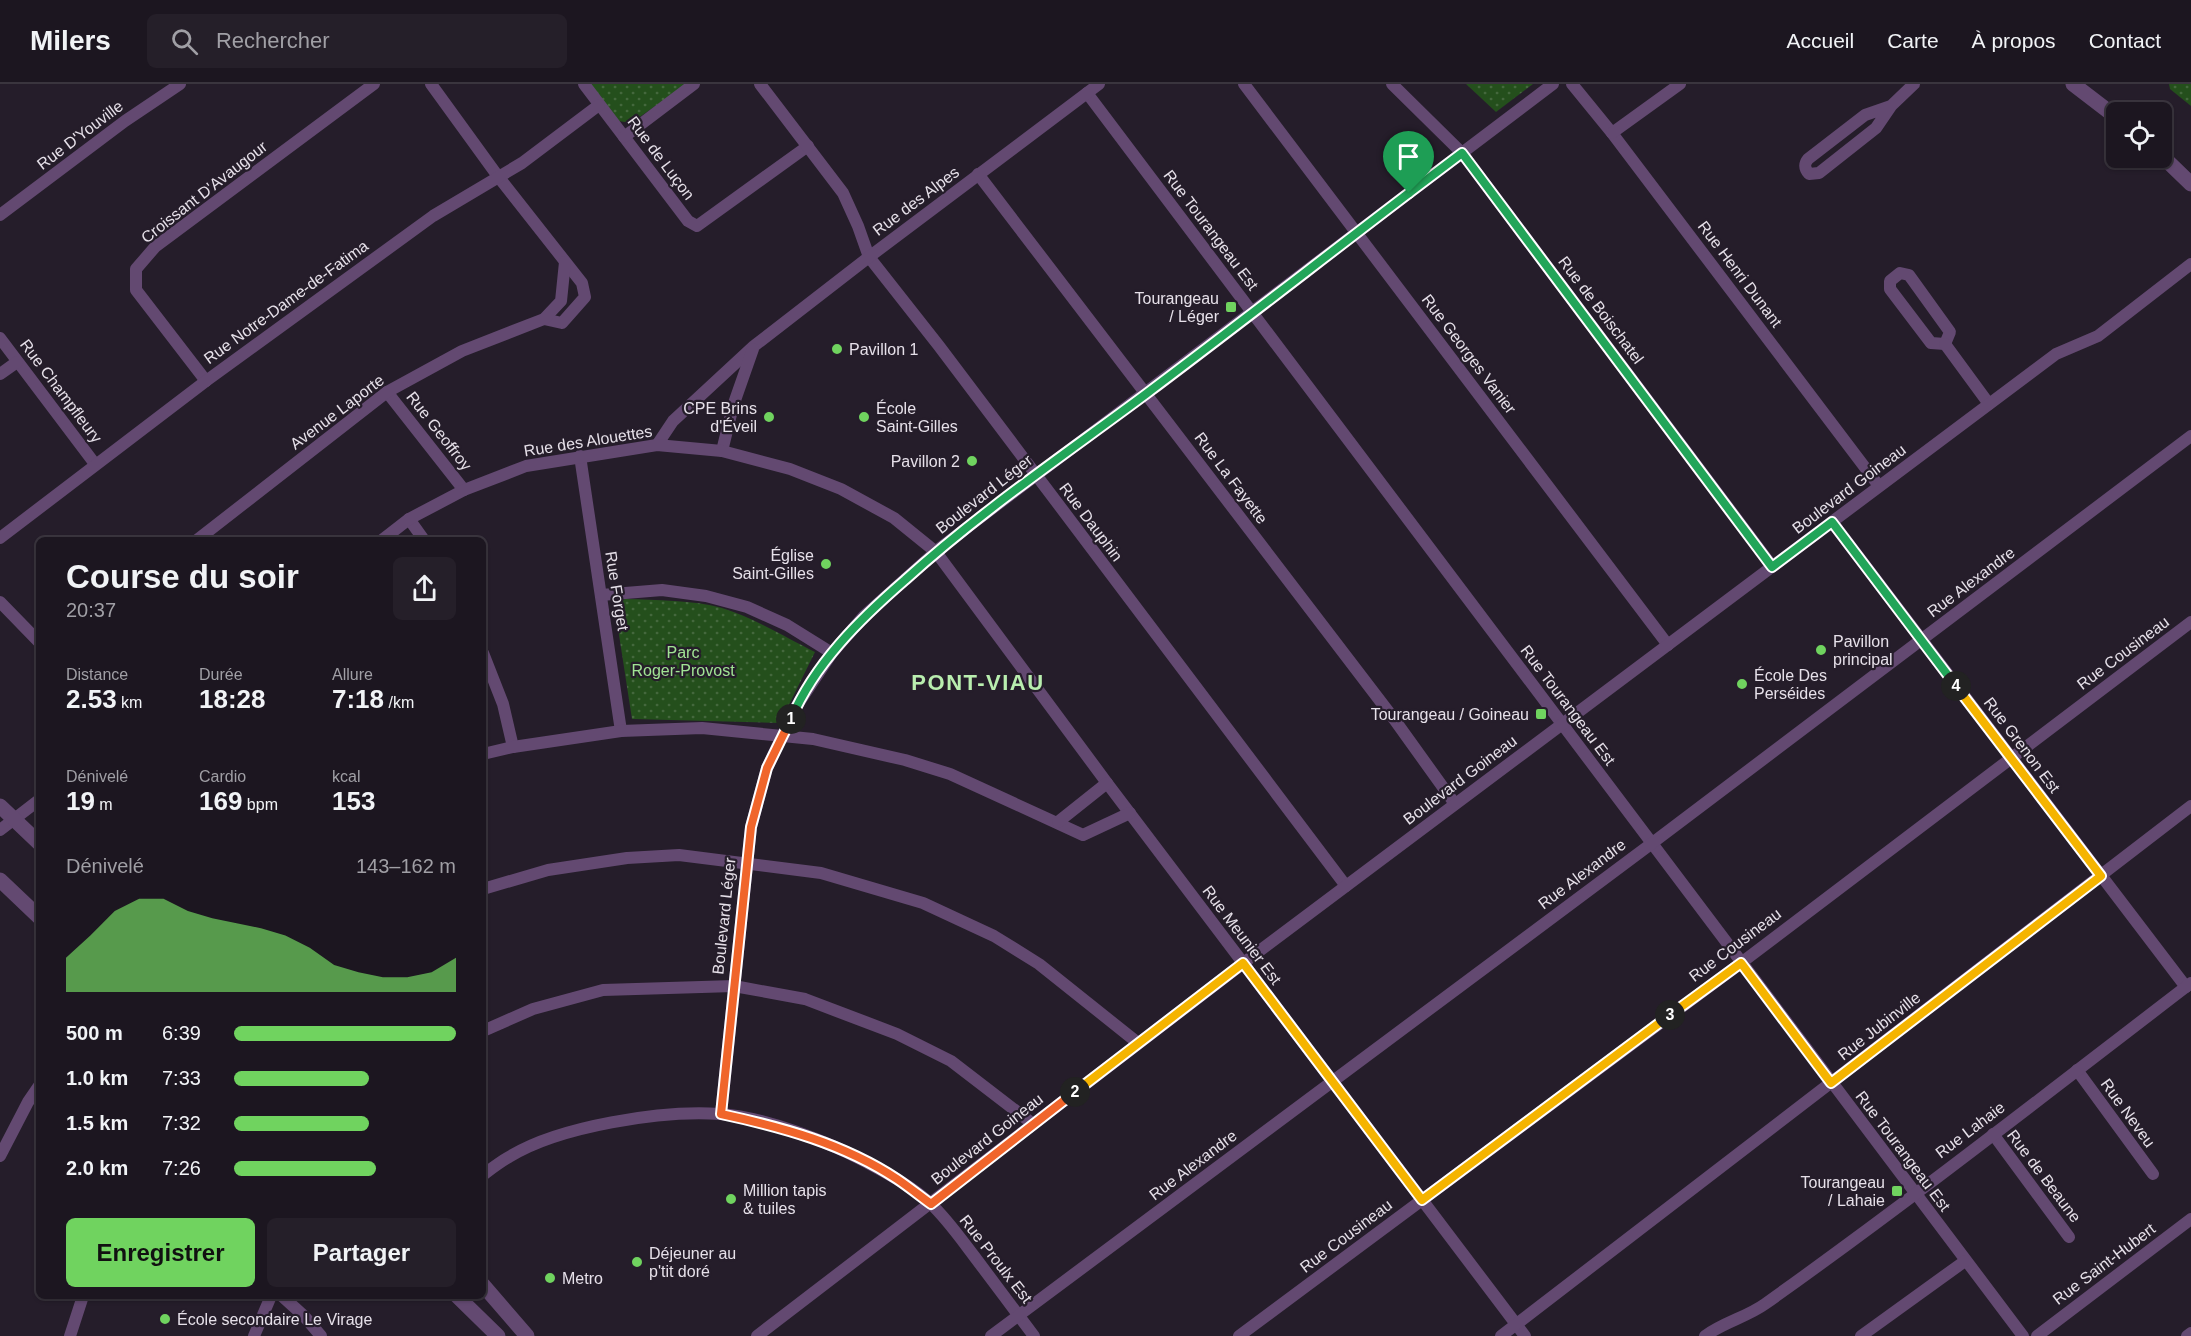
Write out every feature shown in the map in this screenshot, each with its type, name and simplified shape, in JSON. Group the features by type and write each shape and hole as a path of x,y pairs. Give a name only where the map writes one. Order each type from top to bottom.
{"street":[{"name":"Rue D'Youville","path":"0,215 125,121 180,84"},
{"name":"Croissant D'Avaugour","path":"206,381 136,290 136,269 155,247 374,84"},
{"path":"431,84 497,176"},
{"name":"Rue de Luçon","path":"584,84 688,221 698,226 808,146"},
{"path":"624,137 694,84"},
{"name":"Rue Dauphin","path":"760,84 843,193 869,257 939,346 1346,886"},
{"name":"Rue des Alpes","path":"657,445 673,422 754,346 1099,84"},
{"name":"Rue Georges Vanier","path":"1244,84 1668,645"},
{"name":"Rue de Boischatel","path":"1392,84 1462,153 1772,567"},
{"name":"Boulevard Léger","path":"721,1114 751,827 767,768 796,707 832,653 864,616 936,552 1553,84"},
{"name":"Rue Henri Dunant","path":"1572,84 1612,133 1879,486"},
{"path":"1612,133 1680,84"},
{"path":"1891,106 1865,115 1808,159 1805,169 1809,174 1819,172 1876,128 1891,106 1914,84"},
{"path":"2073,84 2106,109"},
{"name":"Rue Tourangeau Est","path":"1087,93 2023,1336"},
{"name":"Rue Notre-Dame-de-Fatima","path":"0,538 206,381 433,216 522,162 599,105"},
{"path":"2172,166 2191,184"},
{"name":"Rue La Fayette","path":"978,174 1394,719 1455,804"},
{"name":"Avenue Laporte","path":"201,537 387,392 462,351 544,319 562,323 585,297 582,282 497,176"},
{"path":"544,319 561,301 565,262"},
{"name":"Boulevard Goineau","path":"757,1336 1243,963 1879,486 2056,354 2098,336 2191,264"},
{"path":"1945,344 1950,332 1909,275 1900,273 1890,281 1890,289 1931,343 1945,344 1989,404"},
{"name":"Rue Champfleury","path":"0,338 95,464"},
{"path":"722,451 733,406 754,346"},
{"path":"0,374 17,362"},
{"name":"Rue Geoffroy","path":"387,392 464,490"},
{"name":"Rue Alexandre","path":"991,1336 1651,844 2191,436"},
{"name":"Rue des Alouettes","path":"386,537 409,519 464,490 526,466 657,445 722,451 790,469 841,489 894,518 936,552"},
{"name":"Rue Forget","path":"580,456 621,731"},
{"path":"409,519 422,537"},
{"name":"Rue Grenon Est","path":"1832,522 2101,876 2188,985"},
{"name":"Rue Meunier Est","path":"936,552 1524,1336"},
{"path":"601,596 662,590 706,596 747,607 787,625 832,653"},
{"path":"0,602 36,639"},
{"name":"Rue Cousineau","path":"1239,1336 1741,963 2191,622"},
{"path":"486,661 503,704 513,747"},
{"path":"486,753 513,747 621,731 702,728 813,739 905,760 950,774 1059,822 1083,835 1130,813"},
{"path":"1059,822 1107,783"},
{"path":"0,830 36,802"},
{"path":"0,806 36,840"},
{"name":"Rue Jubinville","path":"1501,1336 2191,806"},
{"path":"486,888 548,870 627,858 679,855 821,873 923,903 994,936 1039,964 1138,1043"},
{"path":"0,880 36,914"},
{"name":"Rue Lahaie","path":"1705,1336 1719,1326 1762,1306 1915,1194 2188,985"},
{"path":"486,1030 533,1009 603,990 734,986 805,999 897,1034 951,1061 1033,1124"},
{"name":"Rue Neveu","path":"2077,1070 2153,1174"},
{"path":"0,1156 36,1090"},
{"name":"Rue Proulx Est","path":"486,1173 509,1156 553,1137 597,1125 645,1118 721,1114 764,1123 812,1137 896,1178 931,1204 963,1241 1034,1336"},
{"name":"Rue de Beaune","path":"1993,1134 2069,1237"},
{"name":"Rue Saint-Hubert","path":"2037,1336 2191,1219"},
{"path":"1861,1336 1965,1261"},
{"path":"486,1288 527,1336"},
{"path":"70,1336 82,1299"},
{"path":"254,1336 270,1299"},
{"path":"285,1299 321,1336"},
{"path":"460,1299 498,1336"},
{"path":"2187,1336 2191,1333"}],"green space":[{"path":"588,84 687,84 631,123 612,120"},
{"path":"1466,84 1533,84 1496,112"},
{"path":"2169,84 2191,84 2191,106 2170,89"},
{"name":"Parc Roger-Provost","path":"625,599 687,602 722,608 757,622 815,652 780,723 632,719 615,609 618,603"}],"place":[{"name":"Tourangeau / Léger","path":"1231,307"},
{"name":"Pavillon 1","path":"837,349"},
{"name":"CPE Brins d'Éveil","path":"769,417"},
{"name":"École Saint-Gilles","path":"864,417"},
{"name":"Pavillon 2","path":"972,461"},
{"name":"Église Saint-Gilles","path":"826,564"},
{"name":"Pavillon principal","path":"1821,650"},
{"name":"École Des Perséides","path":"1742,684"},
{"name":"Tourangeau / Goineau","path":"1541,714"},
{"name":"Tourangeau / Lahaie","path":"1897,1191"},
{"name":"Million tapis & tuiles","path":"731,1199"},
{"name":"Déjeuner au p'tit doré","path":"637,1262"},
{"name":"Metro","path":"550,1278"},
{"name":"École secondaire Le Virage","path":"165,1319"}],"district":[{"name":"PONT-VIAU","path":"978,682"}],"route":[{"path":"1462,153 1772,567 1832,522 2101,876 1831,1083 1741,963 1422,1200 1243,963 931,1204 896,1178 812,1137 764,1123 721,1114 751,827 767,768 796,707 832,653 864,616 940,548 1409,193 1462,153"}]}
